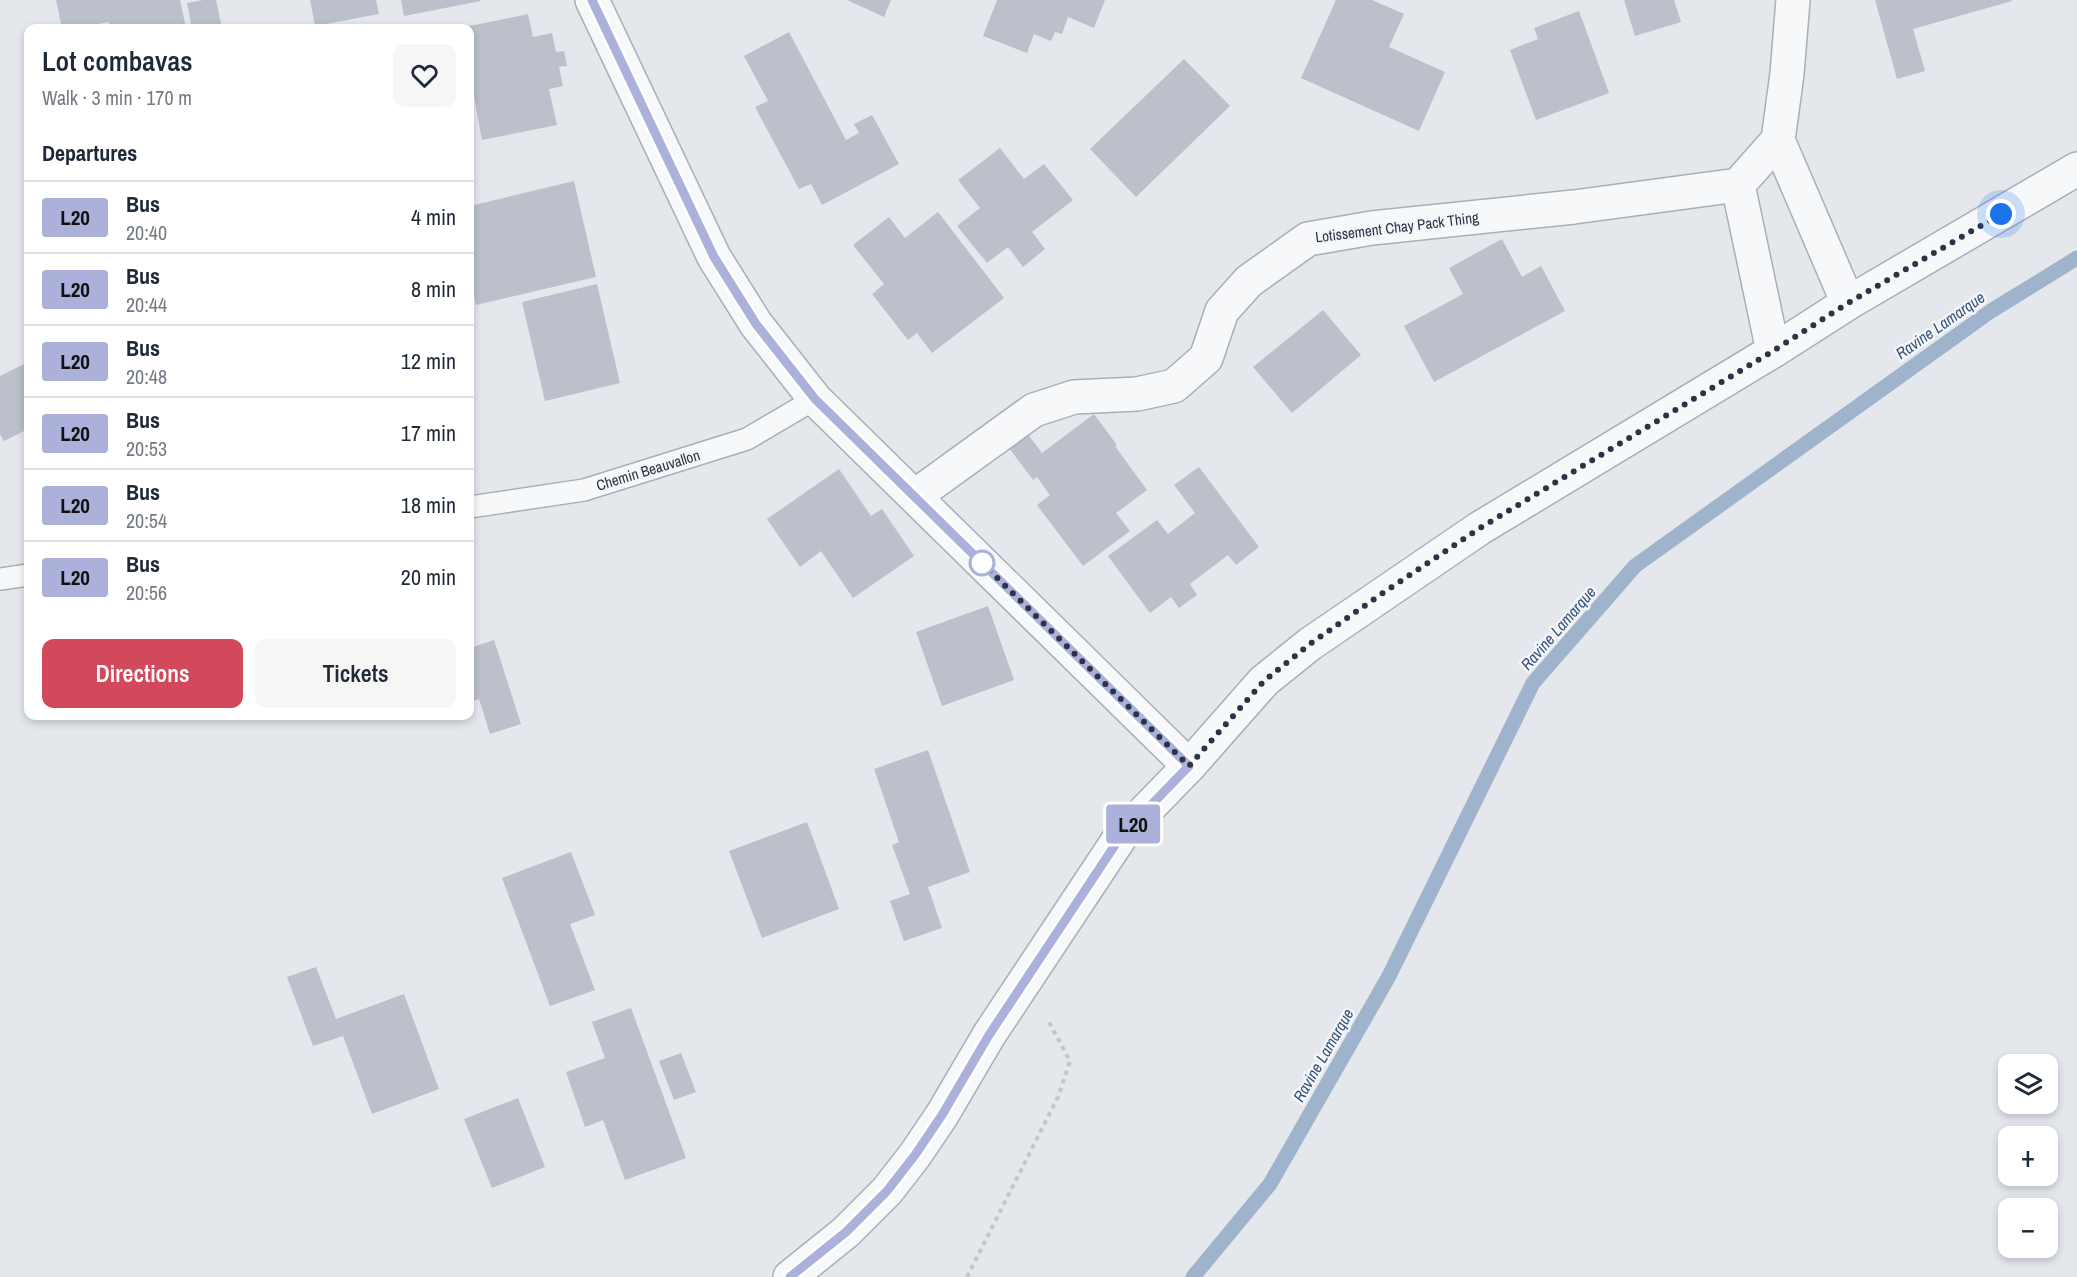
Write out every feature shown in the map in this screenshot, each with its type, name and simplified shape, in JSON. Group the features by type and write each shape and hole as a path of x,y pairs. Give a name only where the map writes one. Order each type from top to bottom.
{"street":[{"path":"592,0 714,257 756,324 815,399 1189,766"},
{"path":"1793,0 1787,74 1778,140 1848,303"},
{"path":"1773,351 1738,185 1778,140"},
{"path":"790,1277 846,1232 887,1191 942,1115 989,1035 1121,836 1189,766 1264,681 1310,644 1480,528 1773,351 1848,303 2077,169"},
{"name":"Lotissement Chay Pack Thing","path":"915,496 1034,410 1074,397 1137,394 1174,386 1206,358 1222,311 1249,281 1308,239 1372,228 1574,207 1738,185"}],"lane":[{"name":"Chemin Beauvallon","path":"474,506 584,490 747,439 815,399"},
{"path":"0,579 24,576"}],"path":[{"path":"967,1277 1058,1097 1070,1061 1048,1020 1019,992"}],"building":[{"path":"56,0 180,0 185,24 109,24 109,22 61,24"},
{"path":"216,0 221,24 191,24 187,3"},
{"path":"310,0 376,0 379,14 315,24"},
{"path":"401,0 480,0 481,1 404,16"},
{"path":"847,0 891,0 884,17"},
{"path":"997,0 1105,0 1094,28 1068,17 1062,34 1055,32 1051,41 1034,34 1027,53 983,36"},
{"path":"1336,0 1372,0 1404,14 1389,47 1445,72 1419,131 1301,78"},
{"path":"1624,0 1674,0 1681,22 1635,36"},
{"path":"1875,0 2012,1 1913,29 1925,71 1897,79"},
{"path":"1579,11 1609,93 1536,120 1510,50 1538,39 1534,28"},
{"path":"528,14 533,37 552,33 556,52 564,51 567,66 559,67 563,86 549,89 557,125 482,140 474,96 474,25"},
{"path":"789,32 846,140 859,133 854,124 872,115 899,164 822,205 811,184 799,189 755,107 768,101 744,56"},
{"path":"1184,59 1230,106 1136,197 1090,149"},
{"path":"1000,148 1024,179 1044,164 1073,200 1032,232 1045,249 1023,267 1008,247 987,263 957,226 980,208 958,180"},
{"path":"574,181 596,277 476,305 474,296 474,205"},
{"path":"938,212 1004,298 932,353 917,333 908,340 872,294 884,284 853,245 889,217 905,238"},
{"path":"1502,239 1522,277 1541,266 1565,311 1434,382 1404,326 1463,294 1449,268"},
{"path":"597,284 620,383 545,401 522,302"},
{"path":"1323,310 1361,355 1292,413 1253,367"},
{"path":"24,364 24,431 4,441 0,434 0,376"},
{"path":"1094,414 1147,490 1116,513 1130,531 1083,566 1037,505 1050,495 1037,477 1033,480 1009,448 1027,433 1042,453"},
{"path":"1199,467 1259,547 1236,565 1228,555 1190,584 1197,595 1179,608 1171,597 1150,613 1108,556 1157,520 1168,534 1195,513 1174,485"},
{"path":"839,469 871,516 882,509 914,556 853,598 821,551 800,567 767,519"},
{"path":"988,606 1014,680 942,706 916,632"},
{"path":"494,640 521,724 490,734 479,699 474,701 474,647"},
{"path":"928,750 970,872 928,887 942,928 904,941 890,901 910,894 892,845 899,842 874,769"},
{"path":"807,822 839,909 762,938 729,851"},
{"path":"571,852 595,915 570,924 595,990 550,1006 502,878"},
{"path":"316,967 336,1019 404,994 439,1089 372,1114 343,1036 313,1046 287,977"},
{"path":"631,1008 686,1158 625,1180 603,1120 585,1127 566,1072 605,1058 592,1022"},
{"path":"681,1053 696,1092 674,1100 659,1061"},
{"path":"518,1098 545,1167 492,1188 464,1119"}],"waterway":[{"name":"Ravine Lamarque","path":"1193,1277 1270,1184 1389,976 1533,683 1635,566 1991,311 2077,258"}],"bus line":[{"name":"L20","path":"592,0 714,257 756,324 815,399 1189,766 1121,836 989,1035 942,1115 887,1191 846,1232 790,1277"}],"route":[{"path":"982,563 1189,766 1264,681 1310,644 1380,595 1480,528 1773,351 1848,303 2001,214"}]}
